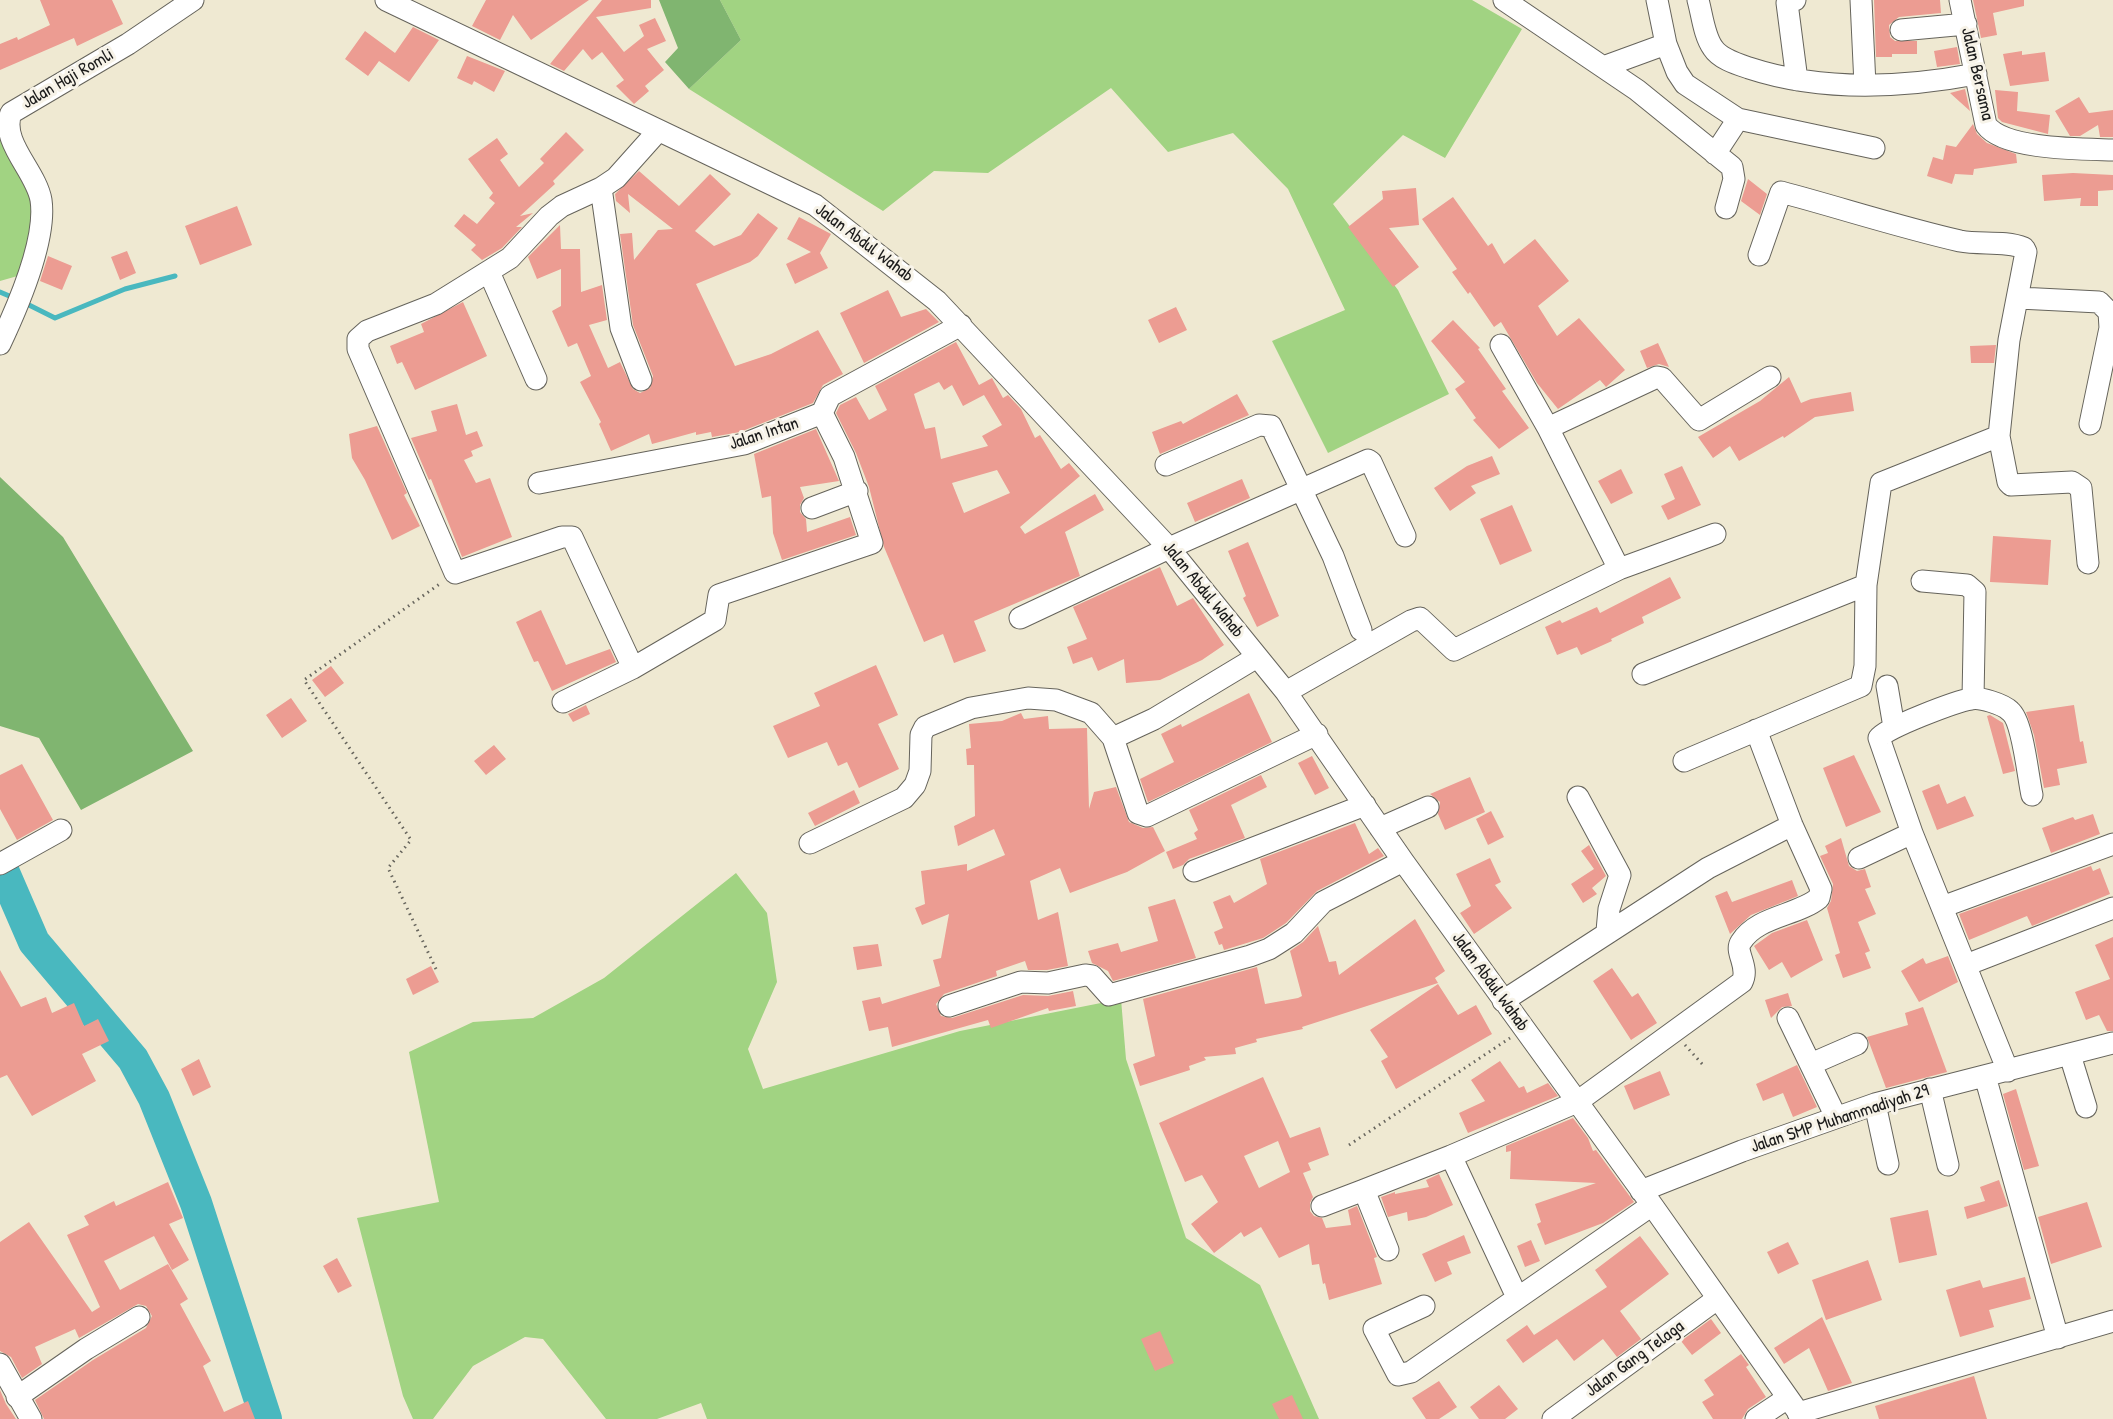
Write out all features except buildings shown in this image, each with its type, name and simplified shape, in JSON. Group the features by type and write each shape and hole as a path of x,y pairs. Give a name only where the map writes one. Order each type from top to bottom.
{"street":[{"name":"Jalan Haji Romli","path":"0,345 20,299 41,226 41,203 38,189 8,134 6,123 11,113 128,44 194,0"},
{"name":"Jalan Abdul Wahab","path":"387,0 820,208 909,276 961,325 1169,548 1286,692 1403,861 1647,1198 1796,1410"},
{"path":"1657,0 1665,44 1685,84 1738,119 1874,148"},
{"path":"1698,0 1714,50 1743,66 1797,80 1865,85 1932,82 1976,74"},
{"path":"1861,0 1865,85"},
{"name":"Jalan Bersama","path":"1960,0 1986,125 1991,132 2003,138 2031,143 2113,150"},
{"path":"1510,1 1637,90 1732,167 1734,173 1726,208"},
{"path":"1790,1 1797,80"},
{"path":"1901,30 1966,24"},
{"path":"1603,67 1665,44"},
{"path":"1715,154 1738,119"},
{"path":"633,668 572,537 562,537 455,573 358,349 358,339 367,331 436,304 510,258 562,206 601,188 615,178 658,130"},
{"path":"601,188 621,328 641,380"},
{"path":"1760,255 1781,192 1864,214 1898,227 1964,242 2024,248 2026,252 2019,298 2009,340 1999,436 2008,482 2011,485 2072,482 2081,488 2088,563"},
{"path":"489,272 536,379"},
{"path":"2019,298 2099,302 2109,312 2110,328 2090,424"},
{"name":"Jalan Intan","path":"539,483 744,444 822,413 830,396 961,325"},
{"path":"1501,345 1548,428 1619,569"},
{"path":"1548,428 1657,377 1662,378 1699,420 1770,377"},
{"path":"563,702 633,668 715,620 719,594 872,543 857,491 844,457 822,413"},
{"path":"1166,465 1266,424 1275,430 1333,556 1361,630"},
{"path":"1684,761 1861,686 1864,666 1866,585 1881,483 1999,436"},
{"path":"1020,618 1169,548 1302,491 1364,461 1371,462 1405,536"},
{"path":"812,508 857,491"},
{"path":"1286,692 1411,621 1420,618 1426,621 1454,650 1619,569 1715,534"},
{"path":"1922,581 1967,585 1974,592 1973,698"},
{"path":"1643,674 1866,585"},
{"path":"1113,738 1154,719 1257,657"},
{"path":"1887,686 1894,727"},
{"path":"810,843 904,798 915,785 920,771 921,735 925,727 950,715 991,703 1045,698 1090,713 1113,738 1138,813 1148,816 1317,734"},
{"path":"2008,1071 1912,833 1878,743 1880,735 1894,727 1973,698 2011,711 2018,724 2032,795"},
{"path":"1322,1206 1451,1156 1577,1102 1742,982 1746,970 1739,948 1740,942 1764,924 1819,898 1821,889 1792,825 1756,730"},
{"path":"1578,798 1620,875 1609,909 1608,931"},
{"path":"1194,871 1365,805"},
{"path":"1380,828 1428,807"},
{"path":"1503,1001 1708,868 1792,825"},
{"path":"0,864 62,830"},
{"path":"1859,858 1912,833"},
{"path":"1942,907 2113,844"},
{"path":"949,1006 1021,982 1048,983 1085,975 1092,976 1109,994 1250,956 1269,949 1294,933 1323,902 1403,861"},
{"path":"1965,964 2113,908"},
{"path":"1788,1018 1836,1117"},
{"name":"Jalan SMP Muhammadiyah 29","path":"1424,1306 1374,1329 1398,1375 1411,1372 1517,1297 1647,1198 1836,1117 1875,1104 2113,1043"},
{"path":"1811,1064 1857,1044"},
{"path":"2070,1055 2086,1107"},
{"path":"1985,1076 2058,1338"},
{"path":"1930,1089 1948,1165"},
{"path":"1875,1104 1888,1164"},
{"path":"1451,1156 1517,1297"},
{"path":"1364,1190 1388,1250"},
{"name":"Jalan Gang Telaga","path":"1554,1419 1717,1299"},
{"path":"17,1397 86,1349 139,1317"},
{"path":"1756,1419 1796,1410 2113,1321"},
{"path":"0,1364 31,1419"}],"path":[{"path":"436,969 388,868 411,840 304,680 455,573"},
{"path":"1349,1145 1524,1028"},
{"path":"1674,1033 1704,1066"}],"green space":[{"path":"659,0 720,0 741,40 689,89 665,62 678,48"},
{"path":"720,0 1472,0 1522,29 1445,158 1403,135 1333,204 1398,290 1449,394 1328,453 1272,341 1345,310 1288,189 1233,133 1168,152 1111,88 988,173 934,171 883,211 689,89 741,40"},
{"path":"0,118 27,147 50,193 28,273 0,281"},
{"path":"0,477 63,537 193,751 81,810 39,738 0,726"},
{"path":"736,873 767,913 777,982 748,1049 763,1089 960,1031 1121,999 1126,1059 1186,1238 1260,1285 1319,1419 707,1419 701,1403 657,1419 606,1419 543,1339 525,1337 473,1366 433,1419 413,1419 403,1396 357,1218 439,1202 409,1052 473,1022 533,1018 604,978"}],"waterway":[{"path":"23,302 55,318 125,289 175,276"},
{"path":"0,292 14,298"},
{"path":"2,868 34,942 133,1059 154,1098 196,1203 266,1419"}]}
